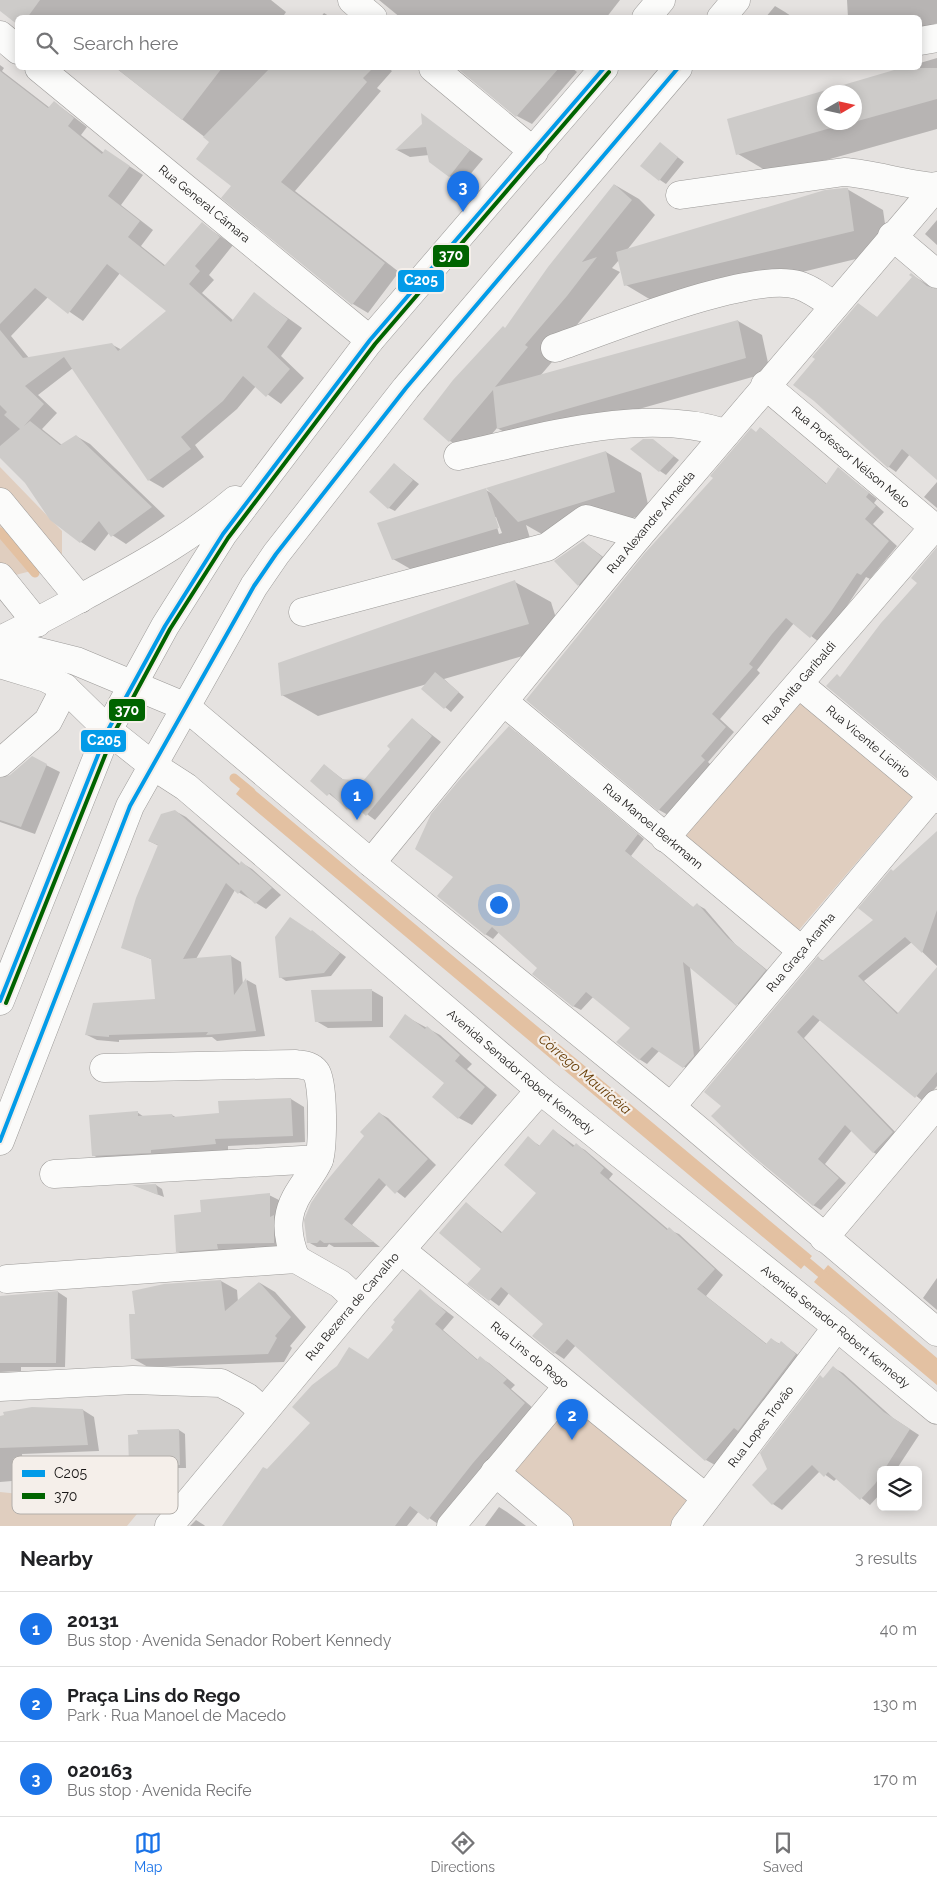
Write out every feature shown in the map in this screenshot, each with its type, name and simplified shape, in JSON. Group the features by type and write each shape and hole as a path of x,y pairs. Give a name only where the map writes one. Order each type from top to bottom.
{"street":[{"path":"352,0 370,15"},
{"path":"648,15 661,0"},
{"path":"724,15 736,0"},
{"path":"0,35 15,48"},
{"path":"922,41 937,38"},
{"name":"Rua General Câmara","path":"41,70 370,340"},
{"path":"435,70 534,152"},
{"path":"0,1001 108,730 165,626 218,542 267,474 370,340 534,152 602,70"},
{"path":"0,1141 130,806 230,626 276,554 406,388 676,70"},
{"path":"680,195 844,172 861,173 929,186"},
{"name":"Rua Alexandre Almeida","path":"371,863 504,702 718,431 766,385 827,301 892,236 929,186"},
{"path":"892,236 937,274"},
{"path":"555,348 678,305 751,287 770,284 797,284 827,301"},
{"name":"Rua Professor Nélson Melo","path":"766,385 936,529"},
{"path":"458,456 591,427 650,422 718,431"},
{"path":"0,641 37,623 200,529 267,474"},
{"path":"0,502 80,598"},
{"path":"303,612 548,547 586,519 634,535"},
{"name":"Rua Anita Garibaldi","path":"665,838 936,529"},
{"path":"0,578 37,623"},
{"path":"0,641 76,661 186,707 371,863 671,1107 937,1332"},
{"name":"Avenida Senador Robert Kennedy","path":"0,664 46,678 65,688 108,730 152,765 186,787 540,1090 838,1327 937,1410"},
{"name":"Rua Vicente Licínio","path":"799,684 935,798"},
{"path":"0,763 48,721 65,688"},
{"name":"Rua Manoel Berkmann","path":"504,702 802,952"},
{"name":"Rua Graça Aranha","path":"671,1107 935,798"},
{"path":"104,1068 296,1064 311,1067 316,1072 321,1083 322,1112 319,1159 297,1195 289,1216 288,1239 296,1259"},
{"name":"Rua Bezerra de Carvalho","path":"178,1513 255,1404 357,1300 540,1090"},
{"path":"824,1238 937,1104"},
{"path":"54,1174 319,1159"},
{"name":"Rua Lins do Rego","path":"401,1250 706,1498"},
{"path":"7,1279 296,1259 340,1284 357,1300"},
{"name":"Rua Lopes Trovão","path":"685,1526 838,1327"},
{"path":"0,1387 133,1380 221,1383 255,1404"},
{"path":"451,1526 567,1386"},
{"path":"495,1472 559,1526"},
{"name":"Rua Bezerra de Carvalho","path":"169,1526 177,1514"}],"shaded area":[{"path":"0,467 62,531 62,563 0,579"},
{"path":"800,696 914,795 793,937 679,838"},
{"path":"562,1398 701,1504 684,1526 548,1526 490,1483"},
{"path":"0,1492 12,1493 12,1514 137,1514 127,1526 0,1526"}],"water":[{"path":"245,782 812,1256 801,1269 236,794"},
{"path":"828,1265 937,1358 937,1385 814,1282"}],"building":[{"path":"0,0 40,0 29,15 15,15 15,23 0,11"},
{"path":"937,68 937,99 862,120 862,85 843,85 894,70"},
{"path":"119,70 220,70 182,120"},
{"path":"268,70 371,70 363,78 367,82 281,182 385,263 352,305 221,198 231,186 196,159 209,142 203,137"},
{"path":"459,70 557,70 516,117"},
{"path":"0,71 48,108 54,101 74,118 68,126 102,154 105,149 130,166 108,196 140,221 128,237 164,266 202,222 220,237 195,266 200,271 189,284 231,322 254,292 288,319 267,347 290,369 266,397 243,376 223,401 181,437 191,449 148,481 64,357 25,386 44,404 24,426 30,421 60,445 76,435 152,507 111,537 99,521 80,543 50,520 25,483 0,458 0,446 20,429 4,415 7,412 0,405 0,330 23,358 112,343 118,351 166,311 107,264 68,314 35,288 0,324"},
{"path":"817,93 817,130 824,130 736,155 727,119"},
{"path":"421,113 470,150 449,177 429,162 426,147 395,150 422,124"},
{"path":"660,142 678,157 659,181 640,166"},
{"path":"614,184 632,200 582,262 597,257 525,345 528,347 495,387 738,320 746,358 497,429 493,390 449,442 423,419 453,380 503,326 505,328 548,267"},
{"path":"848,188 854,231 624,286 616,252 825,190"},
{"path":"911,273 927,286 937,289 937,480 902,449 888,468 814,401 793,385 815,359 812,357 858,303 877,317 912,277 909,275"},
{"path":"760,427 826,484 838,467 869,493 866,497 876,506 865,519 889,541 861,575 857,573 830,613 810,638 786,618 772,634 749,664 753,667 712,714 726,727 701,756 705,760 658,811 526,700 644,554 713,478 710,476 751,428 756,432"},
{"path":"643,439 653,439 674,456 659,472 630,449"},
{"path":"606,451 615,492 518,522 486,488"},
{"path":"394,463 413,480 388,509 369,492"},
{"path":"486,488 499,528 392,560 377,523"},
{"path":"583,541 602,557 578,586 554,561"},
{"path":"937,547 937,779 826,686 837,674 840,677 881,623 917,583 911,578"},
{"path":"515,580 529,624 281,696 278,663"},
{"path":"435,672 459,692 444,709 421,689"},
{"path":"412,718 432,736 366,816 352,803 347,810 330,793 327,796 310,781 324,764 342,779 363,781 390,749 387,746"},
{"path":"509,726 638,834 625,851 693,907 697,903 728,938 766,970 736,1006 683,962 694,1056 683,1068 652,1047 639,1060 616,1042 630,1028 586,992 573,1007 532,974 537,968 492,927 485,935 437,896 453,877 415,849 431,814 460,779"},
{"path":"32,756 47,764 21,827 0,820 0,778 10,775"},
{"path":"175,810 239,865 241,861 272,888 255,904 241,890 238,894 226,883 183,959 231,955 234,995 246,978 256,1031 206,1035 208,1032 109,1035 109,1037 85,1035 93,1003 155,999 151,959 121,948 136,898 158,845 148,841 161,814"},
{"path":"937,831 937,910 922,953 905,937 858,976 897,1014 937,967 937,1072 915,1098 813,1015 797,1032 893,1132 873,1153 845,1125 818,1159 839,1178 813,1206 753,1156 711,1116 721,1106 704,1092 818,956 822,961 873,920 858,908 891,869 893,871"},
{"path":"290,917 312,930 340,953 324,973 279,978 275,937"},
{"path":"372,989 372,1021 315,1022 311,990"},
{"path":"405,1014 425,1029 427,1026 460,1055 455,1061 485,1087 458,1119 432,1097 444,1083 389,1037"},
{"path":"291,1098 293,1136 215,1139 216,1144 151,1150 151,1153 92,1156 89,1115 138,1111 138,1116 172,1114 173,1117 219,1113 218,1101"},
{"path":"379,1112 428,1159 395,1194 379,1178 344,1219 374,1242 324,1243 320,1240 317,1243 307,1243 304,1220 311,1203 324,1184 364,1136 360,1132"},
{"path":"553,1129 573,1147 576,1143 604,1168 600,1173 667,1230 669,1227 715,1269 697,1289 766,1344 771,1338 779,1344 781,1341 796,1354 738,1431 734,1428 705,1461 567,1339 554,1354 532,1336 543,1324 501,1287 489,1301 467,1284 481,1269 439,1233 466,1202 501,1233 536,1193 504,1165 528,1136 539,1146"},
{"path":"156,1184 158,1195 132,1185"},
{"path":"270,1193 270,1217 274,1215 274,1243 217,1244 218,1249 176,1252 174,1215 201,1212 200,1200"},
{"path":"221,1280 225,1311 259,1282 291,1317 275,1336 277,1338 268,1354 131,1359 129,1314 135,1314 132,1291 164,1284"},
{"path":"420,1289 446,1312 435,1324 477,1360 480,1356 507,1379 503,1383 525,1403 473,1463 428,1520 410,1506 395,1526 222,1526 263,1467 267,1469 310,1423 292,1407 312,1385 337,1366 349,1347 368,1359 393,1330 391,1327 395,1322 393,1320"},
{"path":"58,1291 56,1363 0,1363 0,1296"},
{"path":"833,1366 884,1412 910,1429 887,1466 877,1466 877,1481 860,1500 828,1472 824,1477 812,1465 772,1505 752,1485 767,1469 760,1453 820,1375 823,1378"},
{"path":"32,1407 83,1409 88,1445 0,1448 0,1416 4,1415 3,1412"},
{"path":"179,1429 180,1465 178,1465 178,1456 129,1456 128,1435 138,1434 137,1430"}],"waterway":[{"path":"0,532 35,573"},
{"name":"Córrego Mauricéia","path":"234,778 251,792"},
{"name":"Córrego Mauricéia","path":"799,1255 830,1281"}],"transit line":[{"name":"C205","path":"0,1001 108,730 165,626 223,534 370,340 602,70"},
{"name":"C205","path":"0,1141 130,806 254,586 276,554 406,388 676,70"},
{"name":"370","path":"6,1003 114,733 170,629 228,538 375,344 609,72"}],"place":[{"name":"020163","path":"463,212"},
{"name":"20131","path":"357,820"},
{"name":"Praça Lins do Rego","path":"572,1440"}]}
